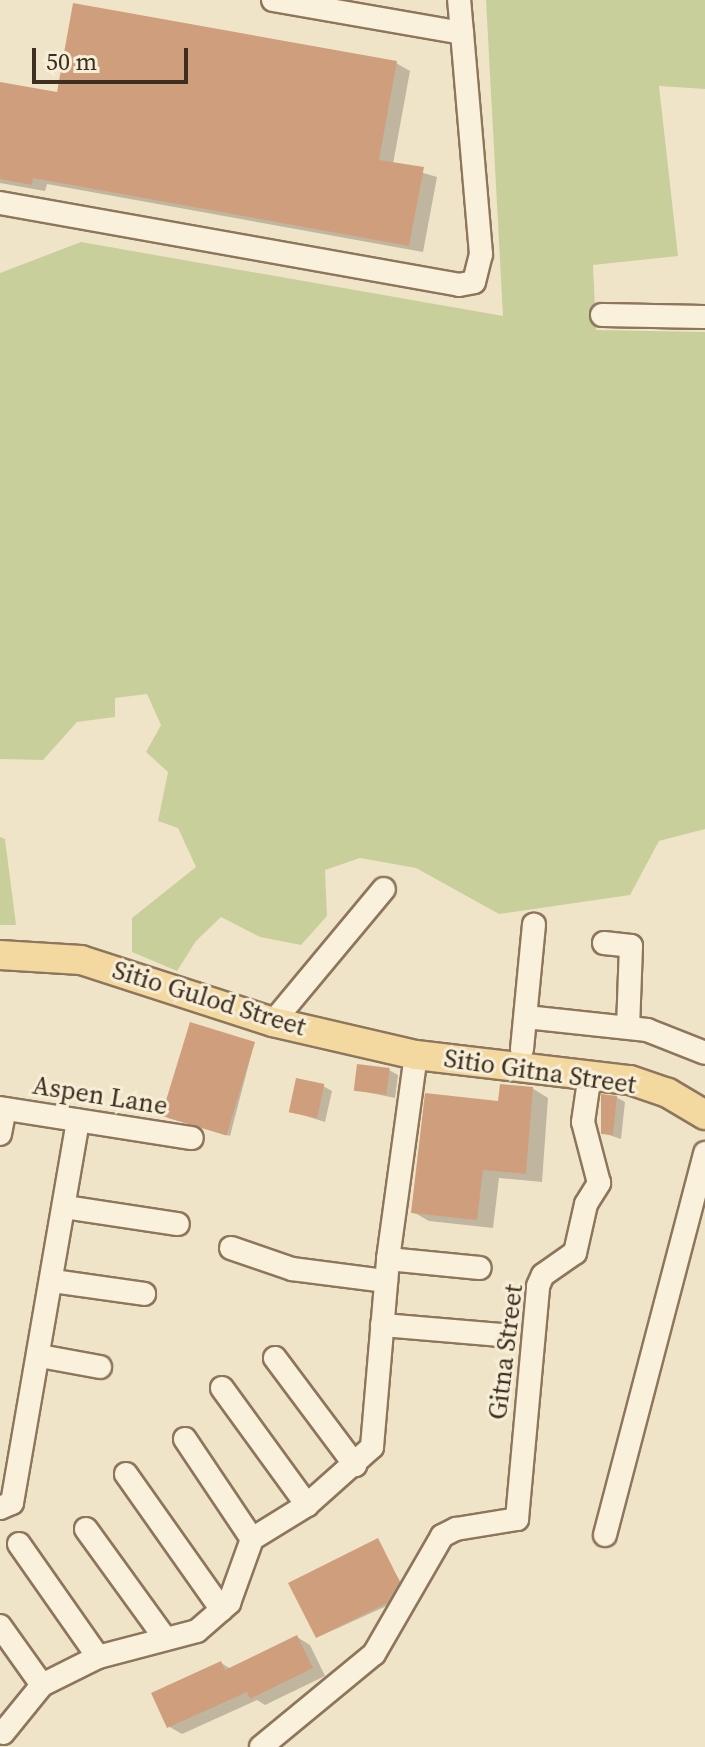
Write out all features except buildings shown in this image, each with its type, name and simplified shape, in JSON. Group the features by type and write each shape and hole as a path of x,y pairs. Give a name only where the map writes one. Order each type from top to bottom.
{"main road":[{"name":"Sitio Gulod Street","path":"0,955 81,960 273,1022 416,1055"},
{"name":"Sitio Gitna Street","path":"416,1055 590,1074 668,1093 705,1115"}],"street":[{"path":"273,0 462,33"},
{"path":"0,203 459,285 474,282 481,254 459,0"},
{"path":"602,315 705,317"},
{"path":"273,1022 384,889"},
{"path":"522,1049 534,925"},
{"path":"604,943 631,946 628,1027"},
{"path":"526,1017 628,1027 705,1053"},
{"path":"3,1733 42,1685 98,1657 197,1631 222,1610 252,1539 307,1505 372,1447 387,1270 416,1055"},
{"name":"Gitna Street","path":"261,1747 374,1654 442,1536 456,1529 517,1519 538,1286 543,1275 575,1253 586,1204 598,1191 583,1122 590,1074"},
{"path":"0,1134 2,1109"},
{"name":"Aspen Lane","path":"2,1109 192,1138"},
{"path":"0,1508 12,1503 53,1281 78,1121"},
{"path":"605,1535 705,1153"},
{"path":"65,1207 178,1224"},
{"path":"231,1248 292,1269 480,1268"},
{"path":"53,1281 144,1294"},
{"path":"382,1325 502,1335"},
{"path":"40,1356 100,1367"},
{"path":"275,1358 355,1465"},
{"path":"222,1388 307,1505"},
{"path":"185,1439 252,1539"},
{"path":"126,1474 222,1610"},
{"path":"86,1529 165,1638"},
{"path":"19,1544 98,1657"},
{"path":"0,1626 42,1685"}],"green space":[{"path":"486,0 705,0 705,89 659,86 678,256 593,265 596,330 705,332 705,829 659,841 630,895 499,914 416,868 360,858 325,870 327,916 301,945 260,937 221,917 196,941 177,971 132,952 132,918 196,867 178,828 158,821 168,772 146,752 161,725 147,694 115,698 115,717 77,722 43,760 0,759 0,273 81,242 503,316"},
{"path":"0,837 5,839 16,925 0,925"}]}
